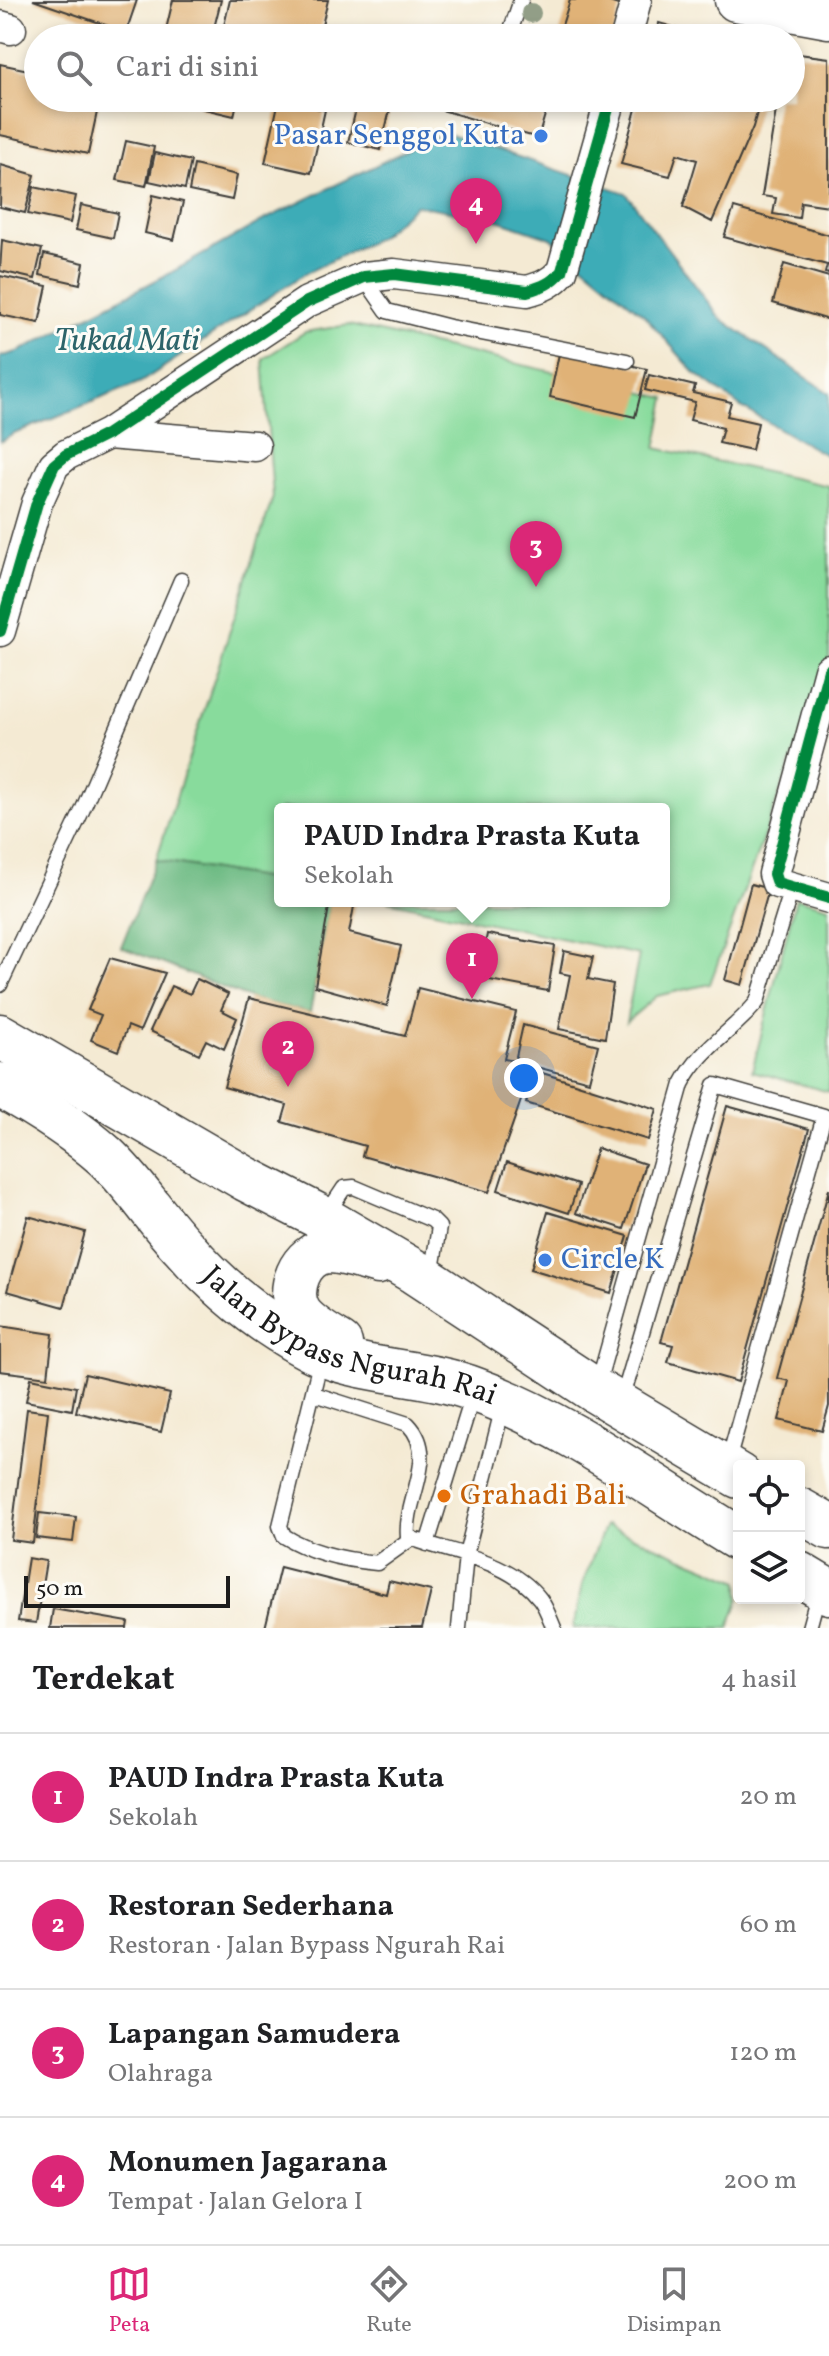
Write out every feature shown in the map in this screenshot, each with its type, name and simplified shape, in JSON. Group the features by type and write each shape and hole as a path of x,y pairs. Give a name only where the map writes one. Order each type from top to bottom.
{"highway":[{"name":"Jalan Bypass Ngurah Rai","path":"0,1036 246,1179 324,1219 422,1276 608,1398 733,1473"},
{"name":"Jalan Bypass Ngurah Rai","path":"0,1085 71,1128 105,1156 183,1247 318,1374 380,1368 444,1380 490,1395 551,1424 733,1535"},
{"path":"380,1368 319,1330 300,1313 293,1291 296,1279 309,1259 331,1251 422,1276"},
{"path":"805,1513 829,1527"}],"main road":[{"path":"736,0 829,17"}],"street":[{"path":"630,24 636,0"},
{"path":"0,631 54,465 66,455 108,434 268,325 307,302 364,277 394,274 527,291 542,287 562,271 607,112"},
{"path":"108,434 255,446"},
{"path":"829,670 774,874 777,883 829,898"}],"lane":[{"path":"513,24 521,0"},
{"path":"364,277 387,311 450,327 627,361"},
{"path":"0,985 82,811 181,580"},
{"path":"608,1398 682,1084 692,1065 707,1048 745,1017 757,1002 792,888"},
{"path":"608,1398 715,1085 824,1116 736,1460"},
{"path":"412,1538 377,1563 355,1561 313,1550 284,1536 280,1526 318,1374 408,1424 419,1435 423,1450 408,1537 412,1538 427,1544 466,1555 510,1573 540,1599 554,1628"},
{"path":"427,1544 490,1395"},
{"path":"459,1628 466,1555 490,1395"}],"green space":[{"path":"349,325 666,398 656,448 829,486 829,657 710,984 657,996 626,1022 639,955 416,907 670,907 670,803 274,803 274,880 156,860 273,497 263,359 305,332"},
{"path":"156,860 274,880 274,907 329,907 310,1013 249,998 121,947"},
{"path":"796,898 829,907 829,1092 752,1071"},
{"path":"605,1525 733,1578 733,1604 738,1604 729,1628 573,1628 582,1585"}],"water":[{"name":"Tukad Mati","path":"444,132 626,193 720,318 829,393 829,457 741,407 695,373 644,315 551,238 495,219 416,205 378,238 306,273 141,382 0,442 0,357 20,351 262,221"}],"building":[{"path":"33,0 137,0 129,24 103,24"},
{"path":"173,0 221,0 215,24 167,24"},
{"path":"230,0 328,0 322,24 224,24"},
{"path":"570,0 604,0 621,6 616,24 562,24"},
{"path":"805,55 829,58 829,206 801,202 799,218 773,214 776,198 762,196 776,112 805,112"},
{"path":"0,64 24,69 24,112 97,112 88,154 0,135"},
{"path":"276,112 325,112 311,173 265,163"},
{"path":"355,112 390,112 380,150 348,142"},
{"path":"449,112 546,112 538,138"},
{"path":"635,112 757,112 712,222 683,207 697,160 677,154 670,176 621,164"},
{"path":"126,141 154,147 146,186 117,180"},
{"path":"155,153 191,161 185,189 149,181"},
{"path":"1,165 35,175 25,213 0,207"},
{"path":"194,165 237,175 232,200 189,191"},
{"path":"34,187 76,196 70,223 28,214"},
{"path":"153,195 183,202 174,240 145,233"},
{"path":"81,205 118,213 113,238 76,230"},
{"path":"734,208 829,235 829,274 825,273 827,265 724,237"},
{"path":"2,240 42,249 35,279 0,271"},
{"path":"44,254 84,263 80,284 40,275"},
{"path":"784,264 829,277 829,320 773,303"},
{"path":"0,276 47,286 39,323 0,315"},
{"path":"560,349 647,369 635,417 550,397"},
{"path":"649,375 695,386 693,393 731,402 727,416 758,423 752,450 719,443 723,428 690,420 695,402 645,390"},
{"path":"751,884 769,889 742,985 725,980"},
{"path":"329,907 354,907 349,933 401,946 387,1006 315,986"},
{"path":"487,934 555,946 548,991 479,978"},
{"path":"564,951 593,957 588,979 613,984 605,1038 559,1029 570,975 560,973"},
{"path":"110,958 165,973 140,1031 128,1026 118,1051 91,1040 101,1015 88,1010"},
{"path":"197,979 228,994 221,1010 237,1018 224,1049 206,1040 199,1054 150,1031 171,986 190,994"},
{"path":"418,988 516,1012 504,1059 515,1061 523,1025 598,1045 589,1081 533,1066 489,1192 362,1156 365,1146 282,1122 287,1105 224,1087 249,998 405,1036"},
{"path":"536,1071 657,1109 648,1140 526,1103"},
{"path":"727,1106 809,1129 738,1382 668,1362 673,1345 661,1342"},
{"path":"597,1148 645,1164 624,1229 576,1213"},
{"path":"507,1162 578,1185 569,1213 498,1190"},
{"path":"829,1189 829,1406 822,1431 779,1420 789,1381 777,1378"},
{"path":"548,1212 628,1236 611,1293 531,1269"},
{"path":"28,1216 85,1232 64,1307 7,1291"},
{"path":"0,1326 53,1334 48,1377 0,1371"},
{"path":"85,1374 170,1394 161,1432 76,1412"},
{"path":"31,1378 76,1387 72,1410 26,1401"},
{"path":"27,1409 48,1412 33,1543 11,1540"},
{"path":"39,1513 76,1517 73,1542 36,1538"},
{"path":"28,1558 46,1561 36,1623 18,1621"},
{"path":"280,1567 386,1594 389,1581 431,1591 422,1628 265,1628"},
{"path":"53,1609 128,1622 127,1628 50,1628"}],"cycle path":[{"path":"0,631 37,503 54,465 66,455 108,434 307,302 364,277 394,274 527,291 554,279 562,271 607,112"},
{"path":"829,670 774,874 777,883 829,898"}],"place":[{"name":"Pasar Senggol Kuta","path":"541,136"},
{"name":"Monumen Jagarana","path":"476,244"},
{"name":"Lapangan Samudera","path":"536,587"},
{"name":"PAUD Indra Prasta Kuta","path":"472,999"},
{"name":"Restoran Sederhana","path":"288,1087"},
{"name":"Circle K","path":"545,1260"},
{"name":"Grahadi Bali","path":"444,1496"}]}
